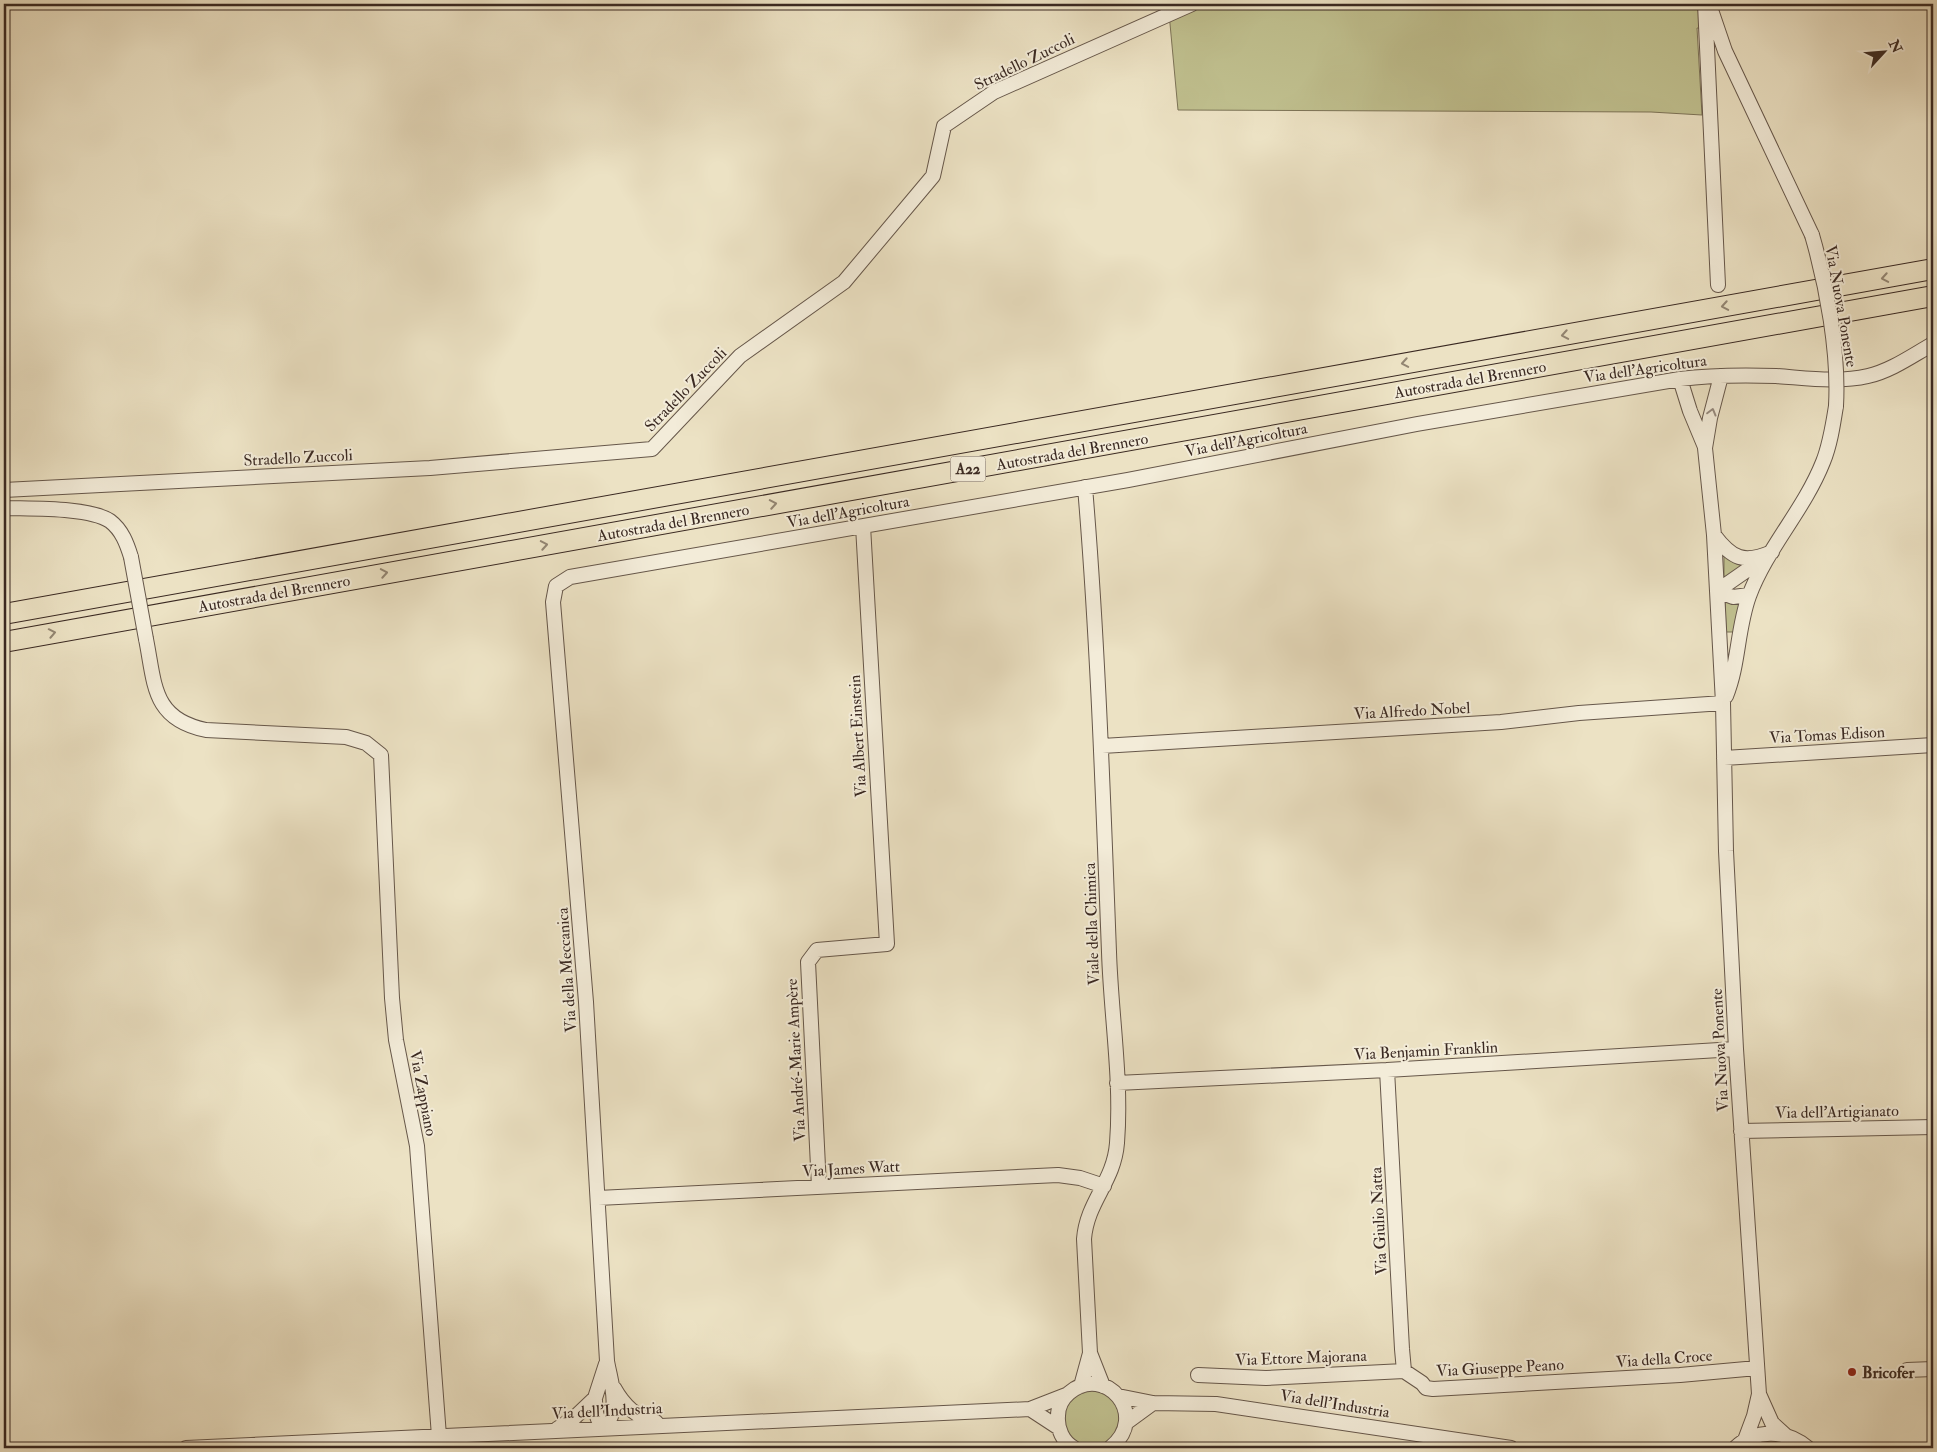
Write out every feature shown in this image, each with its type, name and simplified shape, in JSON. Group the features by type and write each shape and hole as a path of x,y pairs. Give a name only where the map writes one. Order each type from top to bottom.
{"highway":[{"name":"Autostrada del Brennero","path":"4,614 1933,269"},
{"name":"Autostrada del Brennero","path":"4,642 1933,296"}],"street":[{"name":"Stradello Zuccoli","path":"4,490 430,468 652,449 740,356 844,282 933,176 944,126 994,92 1192,4"},
{"path":"1705,4 1718,286"},
{"name":"Via Nuova Ponente","path":"1709,4 1725,51 1812,236 1820,266 1834,341 1837,382 1836,406 1824,461 1810,490 1772,552 1749,595 1739,634 1734,669 1723,702"},
{"name":"Via dell'Agricoltura","path":"562,582 570,577 1085,487 1424,423 1680,379 1721,376 1828,379 1860,377 1888,368 1933,344"},
{"path":"1705,448 1710,418 1721,376"},
{"path":"1680,379 1705,448"},
{"name":"Via Nuova Ponente","path":"1705,448 1714,535 1720,639 1726,850 1736,1049 1759,1394 1754,1416 1740,1444"},
{"name":"Viale della Chimica","path":"1081,1386 1090,1353 1085,1227 1088,1216 1104,1186 1115,1159 1117,1142 1117,1083 1109,961 1102,746 1085,487"},
{"name":"Via Zappiano","path":"4,508 80,512 99,516 110,522 121,532 131,557 155,689 169,713 184,724 206,730 346,737 366,743 381,755 392,998 396,1040 417,1146 439,1436"},
{"name":"Via Albert Einstein","path":"808,962 817,950 887,944 863,526"},
{"path":"1714,535 1730,553 1737,556 1757,559 1772,552"},
{"path":"1717,591 1772,552"},
{"name":"Via della Meccanica","path":"562,582 556,586 553,602 586,1002 607,1361 614,1402 611,1420 604,1428 599,1423 595,1411 595,1398 607,1361"},
{"path":"1717,591 1733,597 1749,595"},
{"path":"1720,639 1739,634"},
{"name":"Via Alfredo Nobel","path":"1102,746 1501,722 1579,713 1723,702"},
{"name":"Via Tomas Edison","path":"1724,758 1933,745"},
{"name":"Via André-Marie Ampère","path":"808,962 819,1187"},
{"name":"Via Benjamin Franklin","path":"1117,1083 1388,1070 1736,1049"},
{"name":"Via Giulio Natta","path":"1388,1070 1404,1371"},
{"name":"Via dell'Artigianato","path":"1741,1131 1933,1126"},
{"name":"Via James Watt","path":"598,1198 1058,1175 1080,1178 1104,1186"},
{"name":"Viale della Chimica","path":"1090,1353 1103,1386"},
{"name":"Via della Meccanica","path":"607,1361 614,1388 627,1406 644,1419 664,1424"},
{"name":"Via della Croce","path":"1574,1381 1680,1375 1757,1368"},
{"path":"1906,1370 1933,1369"},
{"name":"Via Ettore Majorana","path":"1198,1375 1266,1378 1404,1371"},
{"name":"Via Giuseppe Peano","path":"1404,1371 1422,1383 1426,1388 1433,1389 1574,1381"},
{"path":"1081,1386 1092,1384 1103,1386 1118,1396 1123,1404 1127,1422 1124,1433 1118,1442 1110,1448"},
{"name":"Via dell'Industria","path":"186,1448 664,1424 1030,1409 1066,1395 1081,1386"},
{"name":"Via Nuova Ponente","path":"1759,1394 1772,1423 1785,1435"},
{"path":"1056,1448 1059,1430 1058,1411 1066,1395"},
{"name":"Via dell'Industria","path":"1118,1396 1154,1403 1216,1404 1510,1448"},
{"name":"Via della Meccanica","path":"554,1431 574,1418 595,1398"},
{"path":"1127,1422 1154,1403"},
{"path":"1030,1409 1059,1430 1064,1440 1074,1448"},
{"path":"1740,1444 1764,1434 1785,1435 1808,1448"}],"green space":[{"path":"1188,4 1708,4 1709,29 1697,28 1702,115 1651,112 1178,110 1169,13"},
{"path":"1724,554 1748,564 1724,580"},
{"path":"1725,599 1741,600 1734,632 1726,632"},
{"path":"1092,1390 1103,1392 1112,1398 1118,1407 1120,1418 1118,1429 1112,1438 1103,1444 1092,1446 1081,1444 1072,1438 1066,1429 1064,1418 1066,1407 1072,1398 1081,1392"},
{"path":"1775,1440 1790,1444 1796,1448 1746,1448 1760,1442"}],"place":[{"name":"Bricofer","path":"1852,1372"}]}
